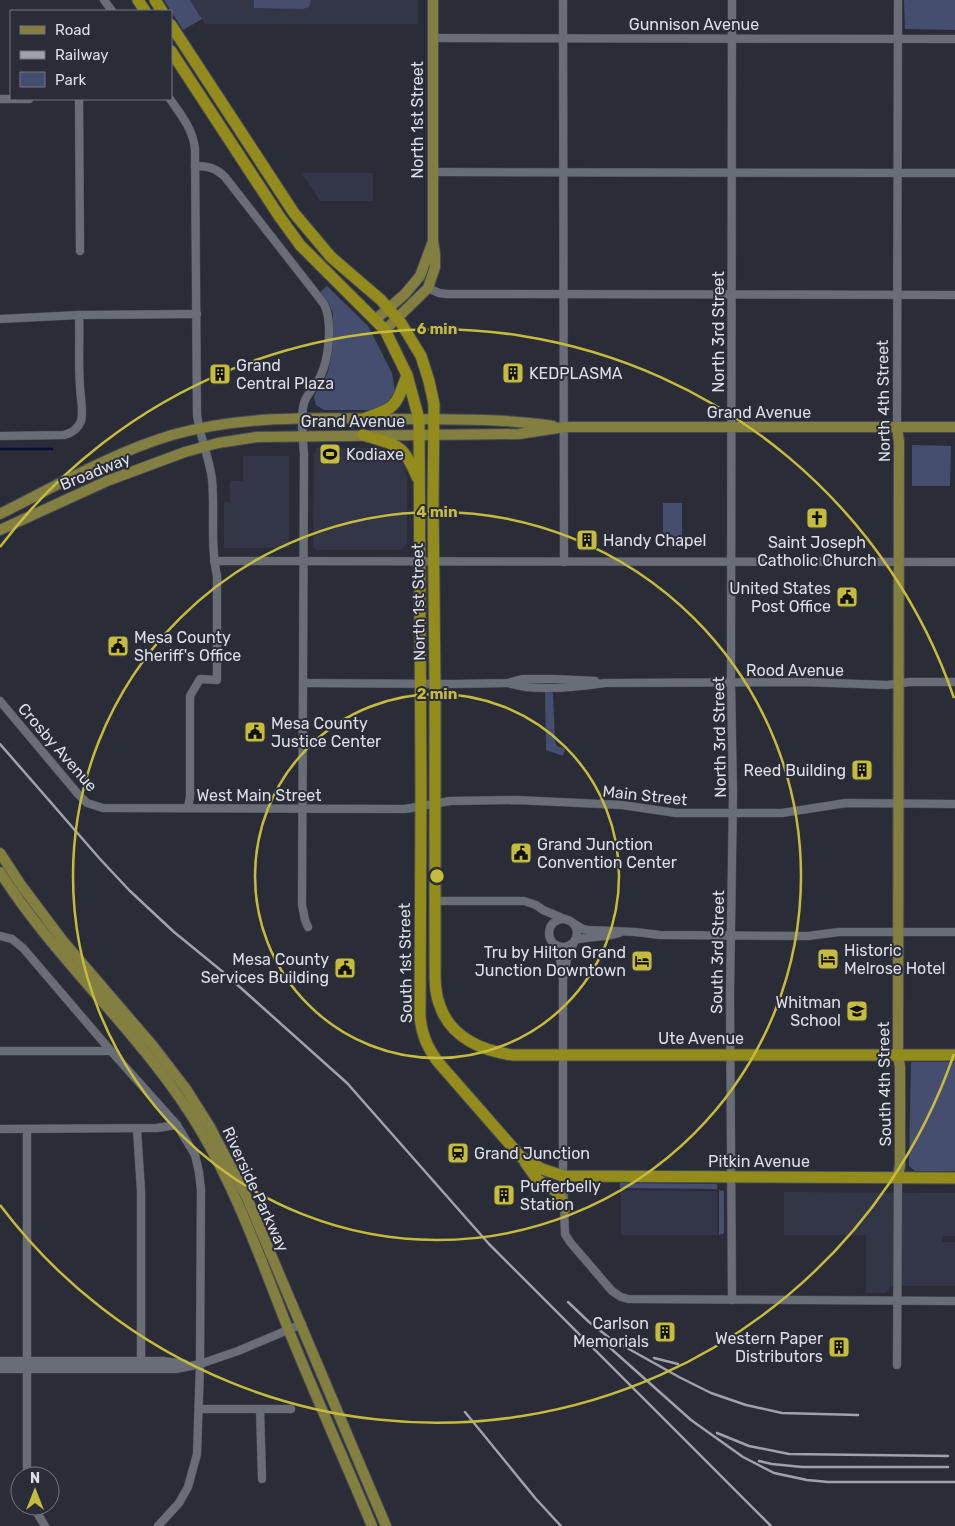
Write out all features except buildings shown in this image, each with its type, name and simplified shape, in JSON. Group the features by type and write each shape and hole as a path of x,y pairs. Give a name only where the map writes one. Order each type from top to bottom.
{"highway":[{"path":"172,27 294,213 331,257 376,294 388,308"},
{"path":"172,53 300,245 375,320"},
{"name":"North 1st Street","path":"388,308 421,356 434,404 435,804"},
{"name":"North 1st Street","path":"375,320 384,330 407,375 419,419 421,806"},
{"path":"363,418 382,412 394,405 407,375"},
{"path":"364,435 393,444 401,449 410,460 419,484"},
{"name":"South 1st Street","path":"435,804 435,988 440,1008 455,1030"},
{"name":"South 1st Street","path":"421,806 420,1017 424,1039 438,1062 521,1157 542,1169 563,1176"},
{"name":"Ute Avenue","path":"455,1030 467,1040 496,1053 513,1055 955,1055"},
{"path":"521,1157 537,1178 557,1192 565,1208"},
{"name":"Pitkin Avenue","path":"563,1176 955,1178"}],"main road":[{"name":"North 1st Street","path":"384,330 428,288 435,267 433,241 433,0"},
{"name":"North 1st Street","path":"375,320 413,286 420,276 433,241"},
{"name":"Grand Avenue","path":"303,419 363,418 518,421 564,427 955,427"},
{"name":"Broadway","path":"0,514 131,450 166,437 199,428 254,420 303,419"},
{"name":"Grand Avenue","path":"204,447 256,437 518,434 564,427"},
{"name":"North 4th Street","path":"897,427 899,442 898,803"},
{"name":"Broadway","path":"0,530 107,481 185,452 204,447"},
{"name":"South 4th Street","path":"898,803 898,1056 900,1087 900,1165 898,1178"},
{"name":"Riverside Parkway","path":"0,854 20,885 52,927 153,1046 199,1110 217,1139 247,1198 386,1526"},
{"name":"Riverside Parkway","path":"0,874 51,941 150,1057 200,1130 221,1167 240,1209 372,1526"}],"street":[{"path":"564,0 564,562"},
{"name":"North 3rd Street","path":"732,0 731,684 733,814"},
{"name":"North 4th Street","path":"897,427 898,0"},
{"name":"Gunnison Avenue","path":"433,38 955,38"},
{"path":"79,100 80,252"},
{"path":"171,100 192,133 195,149 199,428 212,478 214,561 217,576 217,680 200,680 190,696 190,796 188,808"},
{"path":"195,166 207,166 219,171 225,177 326,307 328,315 328,347 322,372 307,396 304,404 303,419 302,906 304,920 308,927"},
{"path":"433,172 955,173"},
{"path":"428,288 447,294 955,294"},
{"path":"0,319 79,315 197,314"},
{"path":"0,436 64,435 70,434 78,427 82,412 79,315"},
{"path":"214,561 955,562"},
{"name":"Rood Avenue","path":"303,683 508,683 522,687 579,686 605,683 898,684 955,682"},
{"name":"Crosby Avenue","path":"0,701 78,794 87,803 98,807"},
{"name":"Main Street","path":"421,806 450,801 532,801 622,805 676,813 733,814 782,813 835,804 955,804"},
{"name":"West Main Street","path":"98,807 302,809 405,808 421,806"},
{"name":"South 3rd Street","path":"732,1300 731,936 733,814"},
{"path":"435,901 520,901 532,903 583,929 660,935 808,936 839,932 955,932"},
{"path":"543,910 548,920 550,937 560,959 563,980 562,1055 565,1234 607,1285 620,1297 628,1299 955,1301"},
{"path":"549,931 555,922 560,920 570,921 577,931 567,959 563,980"},
{"path":"554,944 564,947 574,941 588,937 611,936 621,932"},
{"path":"4,936 23,948 111,1051 177,1124 195,1155 200,1181 200,1364 196,1454 191,1478 179,1503 159,1526"},
{"path":"0,1051 111,1051"},
{"path":"0,1129 137,1129 158,1128 177,1124"},
{"path":"27,1129 27,1466"},
{"path":"137,1129 140,1191 141,1361"},
{"name":"South 4th Street","path":"897,1365 898,1178"},
{"path":"0,1361 26,1365 176,1369 200,1364 238,1351 302,1324"},
{"path":"0,1368 26,1365 141,1361 162,1361 189,1365"},
{"path":"199,1409 291,1409"},
{"path":"260,1409 262,1479"},
{"path":"44,1524 51,1526"}],"shaded area":[{"path":"190,0 418,0 418,24 205,24"},
{"path":"302,173 373,173 373,201 320,201"},
{"path":"316,448 380,448 398,456 407,477 407,543 402,550 317,550 313,547 314,454 316,453"},
{"path":"243,456 289,456 289,548 224,548 224,502 230,502 230,481 243,481"},
{"path":"621,1190 717,1191 717,1235 621,1235"},
{"path":"784,1192 955,1193 955,1236 942,1236 942,1242 955,1242 955,1286 891,1286 886,1293 866,1293 866,1235 784,1235"}],"green space":[{"path":"164,0 190,0 202,19 183,30"},
{"path":"254,0 311,0 309,7 303,9 254,8"},
{"path":"904,0 955,0 955,30 905,29"},
{"path":"327,286 368,326 392,373 395,391 391,401 380,408 371,410 324,410 316,405 314,396 328,372 333,344 333,313 328,302 320,292"},
{"path":"912,445 951,446 950,486 912,486"},
{"path":"663,503 682,503 682,547 663,547"},
{"path":"545,692 552,692 553,694 555,742 557,746 565,749 563,756 546,750"},
{"path":"911,1062 955,1062 955,1171 915,1171 909,1166"},
{"path":"620,1183 717,1184 717,1189 620,1188"},
{"path":"719,1190 724,1191 724,1233 719,1235"}],"waterway":[{"path":"0,449 52,449"}],"railway":[{"path":"0,744 130,891 174,932 223,972 347,1083 489,1244 771,1526"},
{"path":"568,1302 611,1339 711,1393 746,1405 782,1413 858,1415"},
{"path":"608,1346 691,1420 743,1457 774,1473 828,1482 955,1482"},
{"path":"654,1358 678,1364"},
{"path":"465,1412 536,1499 561,1526"},
{"path":"717,1433 749,1446 789,1454 948,1456"},
{"path":"759,1461 802,1467 948,1467"}],"place":[{"name":"KEDPLASMA","path":"513,373"},
{"name":"Grand Central Plaza","path":"220,374"},
{"name":"Kodiaxe","path":"330,454"},
{"name":"Saint Joseph Catholic Church","path":"817,518"},
{"name":"Handy Chapel","path":"587,540"},
{"name":"United States Post Office","path":"847,597"},
{"name":"Mesa County Sheriff's Office","path":"118,646"},
{"name":"Mesa County Justice Center","path":"255,732"},
{"name":"Reed Building","path":"862,770"},
{"name":"Grand Junction Convention Center","path":"521,853"},
{"name":"Historic Melrose Hotel","path":"828,959"},
{"name":"Tru by Hilton Grand Junction Downtown","path":"642,961"},
{"name":"Mesa County Services Building","path":"345,968"},
{"name":"Whitman School","path":"857,1011"},
{"name":"Grand Junction","path":"458,1153"},
{"name":"Pufferbelly Station","path":"504,1195"},
{"name":"Carlson Memorials","path":"665,1332"},
{"name":"Western Paper Distributors","path":"839,1347"}]}
